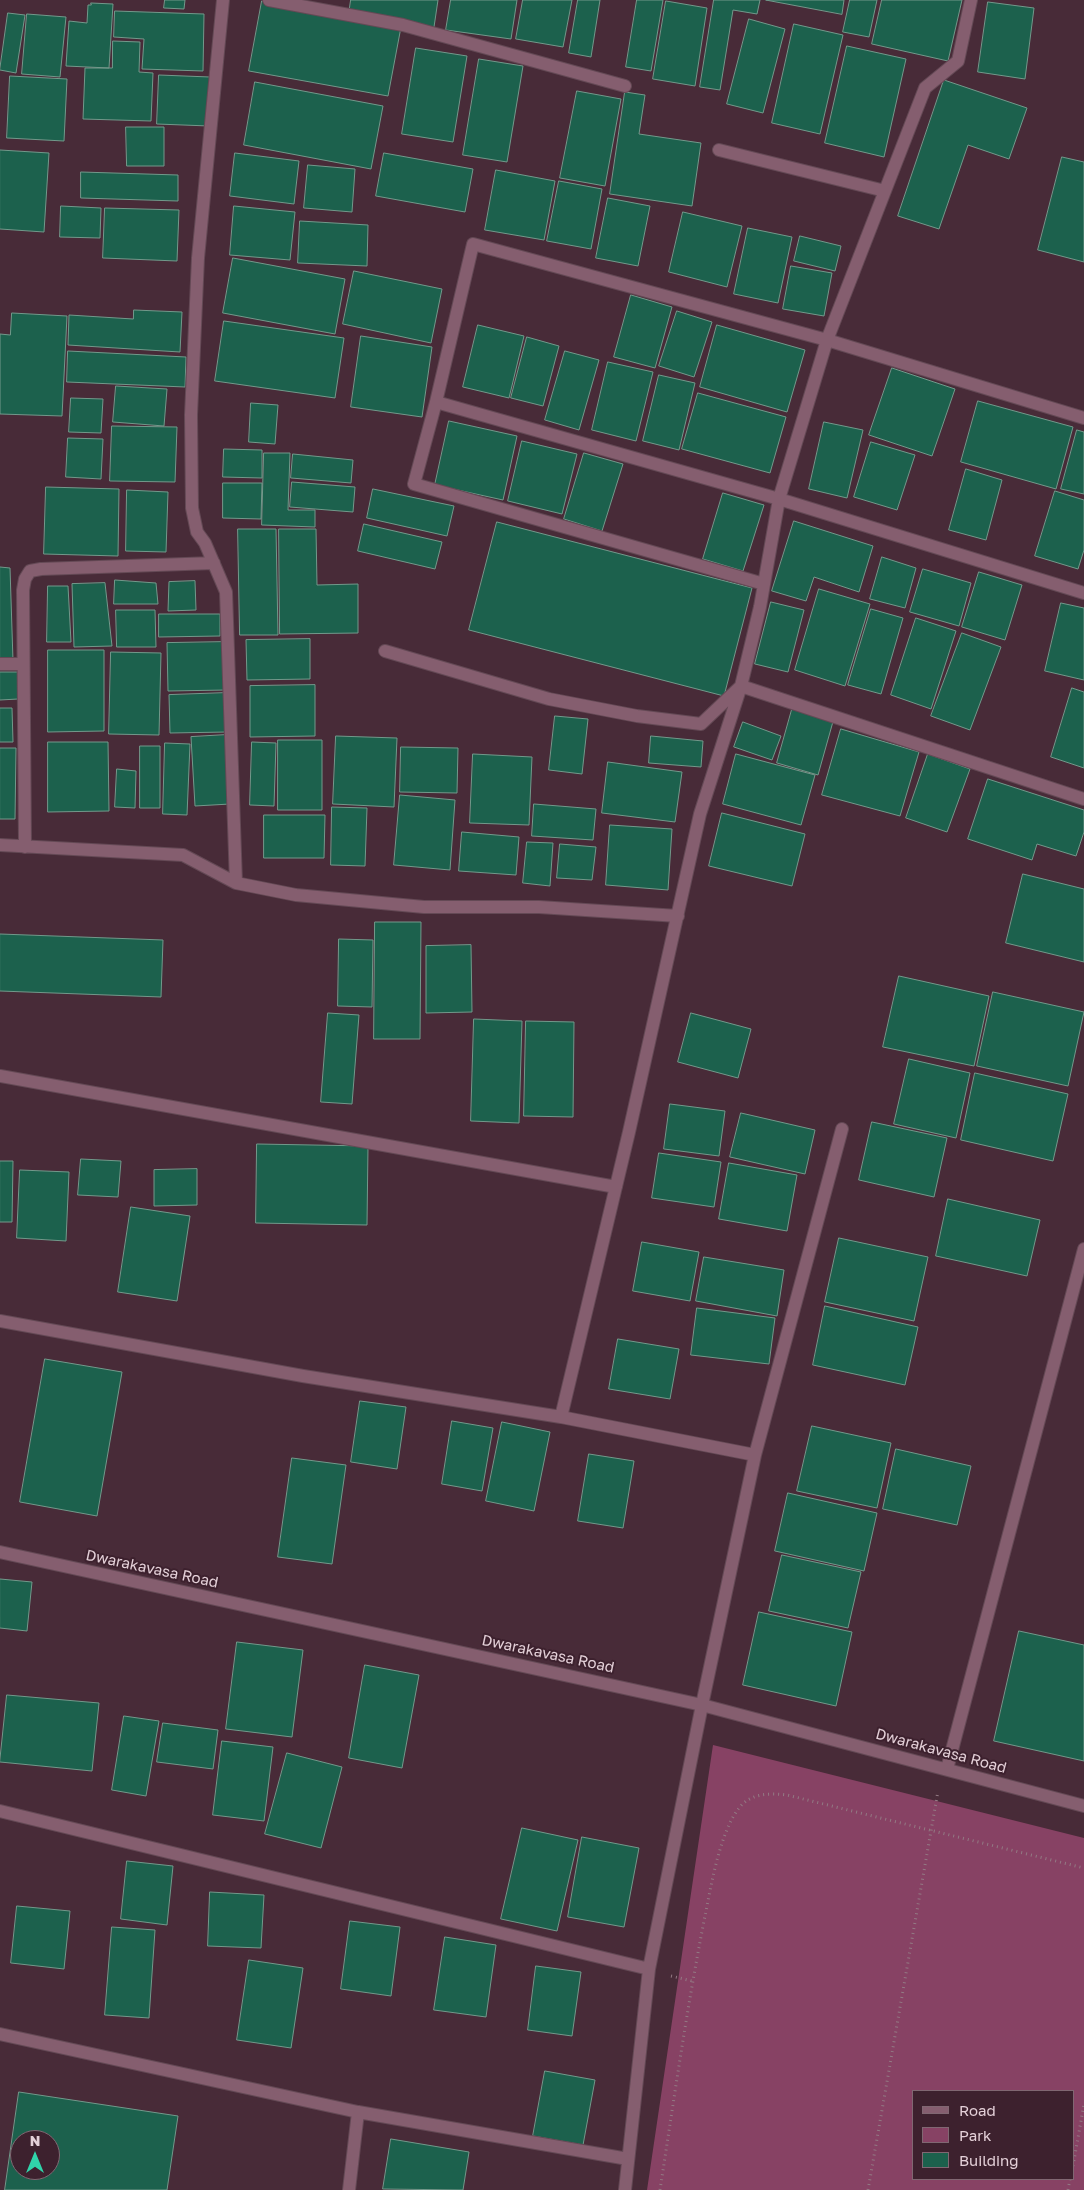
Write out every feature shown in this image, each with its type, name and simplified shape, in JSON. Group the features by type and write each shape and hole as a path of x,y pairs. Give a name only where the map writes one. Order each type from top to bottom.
{"street":[{"path":"223,0 198,258 191,415 192,508 197,532 214,563 226,592 236,883"},
{"path":"269,0 402,25 625,86"},
{"path":"561,1417 616,1187 700,814 741,686 764,584 779,499 827,340 925,88 958,61 971,0"},
{"path":"719,150 885,191"},
{"path":"764,584 414,484 436,402 473,244 827,340 1084,418"},
{"path":"436,402 779,499 1084,593"},
{"path":"24,847 23,590 25,579 30,571 41,569 214,563"},
{"path":"384,651 548,699 637,716 701,724 741,686"},
{"path":"0,664 23,664"},
{"path":"741,686 1084,800"},
{"path":"0,845 183,855 236,883 296,895 424,907 539,907 678,916"},
{"path":"0,1076 616,1187"},
{"path":"625,2190 649,1969 702,1705 755,1456 842,1129"},
{"path":"945,1769 1084,1248"},
{"path":"0,1321 303,1376 561,1417 755,1456"},
{"name":"Dwarakavasa Road","path":"0,1552 702,1705 1084,1806"},
{"path":"0,1811 649,1969"},
{"path":"0,2034 358,2112 628,2159"},
{"path":"349,2190 358,2112"}],"path":[{"path":"868,2190 930,1830 945,1769"},
{"path":"660,2190 692,1981 716,1863 729,1826 738,1808 750,1797 770,1793 787,1794 1084,1868"},
{"path":"1074,2160 1084,2104"}],"green space":[{"path":"713,1745 1084,1838 1084,2190 647,2190"}],"building":[{"path":"165,0 185,0 184,9 164,8"},
{"path":"351,0 438,0 434,27 349,14"},
{"path":"451,0 517,0 511,39 446,30"},
{"path":"523,0 572,0 563,47 516,39"},
{"path":"578,0 600,0 591,57 569,53"},
{"path":"637,0 663,0 651,71 626,67"},
{"path":"714,0 760,0 757,14 733,10 720,90 700,87"},
{"path":"766,0 844,0 842,14"},
{"path":"850,0 877,0 869,37 843,32"},
{"path":"882,0 962,0 948,61 872,44"},
{"path":"262,1 401,27 388,96 249,71"},
{"path":"666,1 707,8 695,86 653,79"},
{"path":"988,2 1034,8 1025,79 978,72"},
{"path":"91,3 113,4 109,68 66,66 69,21 87,23 88,5 91,5"},
{"path":"115,11 204,14 203,71 142,69 144,39 114,37"},
{"path":"8,13 25,15 16,73 0,70"},
{"path":"27,14 66,17 60,77 22,74"},
{"path":"749,19 785,29 763,113 727,104"},
{"path":"794,24 843,35 820,134 772,123"},
{"path":"113,41 140,42 139,72 153,73 151,121 83,119 85,68 112,68"},
{"path":"847,46 906,59 884,157 825,143"},
{"path":"416,48 467,56 453,142 402,134"},
{"path":"479,59 523,66 507,162 463,155"},
{"path":"159,75 210,77 209,126 157,124"},
{"path":"10,76 67,79 64,141 7,138"},
{"path":"944,80 1027,108 1009,159 968,145 939,229 898,216"},
{"path":"255,82 383,106 371,169 244,145"},
{"path":"577,91 621,99 605,186 560,178"},
{"path":"625,92 645,95 639,134 701,143 692,206 610,194"},
{"path":"126,127 164,127 164,166 127,166"},
{"path":"0,150 49,153 44,232 0,229"},
{"path":"235,153 299,161 294,204 230,196"},
{"path":"384,153 473,169 465,212 376,196"},
{"path":"1062,157 1084,162 1084,262 1038,250"},
{"path":"308,165 355,169 352,212 304,208"},
{"path":"496,170 555,181 544,240 485,230"},
{"path":"81,172 178,175 178,201 81,198"},
{"path":"559,181 602,189 591,249 547,241"},
{"path":"608,198 650,206 638,266 596,258"},
{"path":"61,206 101,208 100,238 60,237"},
{"path":"234,206 295,212 290,260 230,255"},
{"path":"105,208 179,210 177,261 103,258"},
{"path":"683,212 742,226 727,287 669,272"},
{"path":"300,221 368,225 367,266 298,263"},
{"path":"748,228 792,237 778,303 734,294"},
{"path":"800,236 841,246 835,271 794,261"},
{"path":"233,258 345,279 335,334 223,313"},
{"path":"791,266 832,273 824,316 783,309"},
{"path":"354,271 442,289 431,343 343,324"},
{"path":"631,295 672,307 655,368 614,357"},
{"path":"134,310 182,312 180,352 68,345 69,315 133,319"},
{"path":"677,311 712,322 694,377 659,366"},
{"path":"12,313 67,316 62,416 0,414 0,334 10,335"},
{"path":"224,321 344,338 335,398 215,381"},
{"path":"478,325 524,336 509,398 463,387"},
{"path":"717,325 805,350 787,412 700,387"},
{"path":"361,336 432,347 422,417 351,407"},
{"path":"527,337 559,346 543,406 511,398"},
{"path":"68,351 186,357 185,387 67,382"},
{"path":"565,351 599,360 579,430 545,420"},
{"path":"608,362 653,372 636,441 592,430"},
{"path":"892,368 955,389 932,456 869,435"},
{"path":"659,375 695,383 679,450 643,441"},
{"path":"116,386 167,389 164,426 113,422"},
{"path":"698,393 786,417 770,473 682,449"},
{"path":"71,398 103,399 101,433 69,432"},
{"path":"978,401 1073,427 1056,489 961,462"},
{"path":"251,403 278,405 275,444 249,442"},
{"path":"449,421 517,436 503,500 435,485"},
{"path":"824,422 863,430 847,498 809,489"},
{"path":"112,426 177,427 175,482 110,481"},
{"path":"1077,430 1084,432 1084,494 1061,489"},
{"path":"68,438 103,439 101,479 66,477"},
{"path":"522,441 577,454 562,514 508,501"},
{"path":"871,442 915,455 897,510 854,497"},
{"path":"224,449 262,450 262,478 223,477"},
{"path":"264,453 290,453 288,510 315,510 315,527 262,525"},
{"path":"584,453 623,464 602,531 564,519"},
{"path":"293,454 353,460 351,483 291,478"},
{"path":"966,469 1002,480 986,540 949,530"},
{"path":"292,482 355,487 353,512 290,507"},
{"path":"223,483 262,483 261,519 223,518"},
{"path":"46,487 119,489 118,556 44,554"},
{"path":"373,489 454,506 447,536 367,518"},
{"path":"127,490 168,492 166,552 126,551"},
{"path":"1055,491 1084,500 1084,550 1078,569 1035,556"},
{"path":"723,493 764,505 743,571 703,559"},
{"path":"794,521 873,546 859,592 814,577 806,601 772,591"},
{"path":"497,522 752,588 724,696 469,630"},
{"path":"364,524 442,542 435,569 358,551"},
{"path":"238,529 276,529 278,635 240,635"},
{"path":"279,529 316,529 317,585 358,584 358,633 280,634"},
{"path":"882,557 916,568 905,608 870,599"},
{"path":"0,567 10,568 13,661 0,661"},
{"path":"923,569 971,583 959,626 910,612"},
{"path":"979,572 1022,585 1005,640 962,627"},
{"path":"115,580 156,583 158,604 114,604"},
{"path":"195,581 196,610 168,611 169,582"},
{"path":"105,583 112,646 74,647 72,584"},
{"path":"48,586 68,586 71,642 47,642"},
{"path":"819,589 870,604 845,686 795,670"},
{"path":"771,602 804,610 788,672 755,664"},
{"path":"1061,603 1084,608 1084,680 1045,671"},
{"path":"871,609 903,618 881,694 848,685"},
{"path":"116,610 155,610 156,647 117,647"},
{"path":"159,614 220,614 220,636 159,637"},
{"path":"916,618 956,631 931,709 891,695"},
{"path":"962,633 1001,647 970,730 931,716"},
{"path":"310,639 310,679 247,680 246,640"},
{"path":"225,642 226,690 168,691 167,643"},
{"path":"48,650 104,650 104,731 48,732"},
{"path":"111,652 161,653 159,735 109,734"},
{"path":"0,672 18,672 18,699 0,700"},
{"path":"315,685 315,736 250,737 250,686"},
{"path":"1072,688 1084,692 1084,768 1051,757"},
{"path":"226,693 227,732 170,733 169,695"},
{"path":"793,706 834,718 818,775 777,763"},
{"path":"0,708 12,708 13,742 0,742"},
{"path":"555,716 588,719 582,774 549,770"},
{"path":"743,722 781,736 772,760 734,747"},
{"path":"841,729 919,752 900,816 822,795"},
{"path":"226,735 230,804 195,806 191,737"},
{"path":"336,736 397,738 394,807 333,804"},
{"path":"651,736 703,741 701,767 649,763"},
{"path":"278,740 322,740 322,810 278,810"},
{"path":"48,742 108,742 109,811 48,812"},
{"path":"252,742 276,743 274,806 250,805"},
{"path":"165,743 190,744 187,815 163,814"},
{"path":"140,746 160,746 160,808 140,808"},
{"path":"401,747 458,748 457,793 400,792"},
{"path":"0,748 16,748 15,819 0,819"},
{"path":"473,754 532,757 529,825 470,823"},
{"path":"736,754 815,775 801,825 723,804"},
{"path":"928,754 970,769 947,832 906,818"},
{"path":"608,762 682,772 675,822 602,813"},
{"path":"117,769 136,771 135,808 115,807"},
{"path":"988,779 1084,810 1084,832 1076,856 1037,844 1032,860 968,839"},
{"path":"400,795 455,800 450,870 394,865"},
{"path":"534,804 596,809 593,840 532,836"},
{"path":"332,807 367,808 365,866 331,865"},
{"path":"722,813 805,834 792,886 709,866"},
{"path":"264,815 325,815 324,858 264,858"},
{"path":"610,825 672,829 668,890 606,885"},
{"path":"462,832 519,837 516,875 459,871"},
{"path":"527,842 553,843 550,886 523,883"},
{"path":"560,844 596,847 592,880 557,878"},
{"path":"1023,874 1084,889 1084,962 1006,943"},
{"path":"375,922 421,922 420,1039 374,1039"},
{"path":"0,934 163,940 161,997 0,991"},
{"path":"339,939 373,940 372,1007 338,1006"},
{"path":"471,945 472,1012 426,1013 426,946"},
{"path":"899,976 989,996 974,1066 883,1047"},
{"path":"993,992 1084,1012 1068,1086 977,1066"},
{"path":"328,1013 359,1015 352,1104 321,1102"},
{"path":"691,1013 751,1029 738,1078 678,1062"},
{"path":"474,1019 522,1021 519,1123 471,1121"},
{"path":"526,1021 574,1022 573,1117 524,1116"},
{"path":"909,1059 970,1073 956,1138 894,1124"},
{"path":"975,1073 1068,1094 1053,1161 961,1140"},
{"path":"670,1104 725,1111 719,1156 664,1149"},
{"path":"741,1113 815,1130 805,1174 730,1157"},
{"path":"872,1122 947,1138 934,1197 859,1180"},
{"path":"257,1144 368,1146 367,1225 256,1223"},
{"path":"659,1153 721,1162 714,1207 652,1198"},
{"path":"81,1159 121,1161 118,1197 78,1195"},
{"path":"0,1161 13,1161 12,1222 0,1222"},
{"path":"729,1163 797,1175 787,1231 719,1219"},
{"path":"197,1169 197,1205 154,1206 154,1170"},
{"path":"20,1170 69,1172 66,1241 17,1238"},
{"path":"948,1199 1040,1220 1027,1276 936,1256"},
{"path":"131,1207 190,1216 177,1301 118,1292"},
{"path":"839,1238 928,1257 914,1321 825,1302"},
{"path":"642,1242 699,1252 690,1301 633,1291"},
{"path":"704,1257 784,1270 777,1316 696,1301"},
{"path":"825,1306 918,1327 905,1385 813,1365"},
{"path":"697,1308 775,1318 769,1364 691,1355"},
{"path":"618,1339 679,1349 670,1399 609,1389"},
{"path":"45,1359 122,1372 97,1516 20,1502"},
{"path":"360,1401 406,1407 397,1469 351,1462"},
{"path":"452,1421 493,1428 482,1491 442,1484"},
{"path":"502,1422 550,1432 534,1511 486,1501"},
{"path":"812,1426 891,1443 877,1508 797,1491"},
{"path":"896,1449 971,1466 957,1525 883,1509"},
{"path":"589,1454 634,1461 623,1528 578,1521"},
{"path":"292,1458 346,1465 332,1564 278,1557"},
{"path":"788,1493 877,1513 864,1571 775,1551"},
{"path":"782,1555 861,1572 848,1628 769,1611"},
{"path":"0,1579 32,1582 27,1631 0,1628"},
{"path":"759,1612 852,1632 836,1706 743,1685"},
{"path":"1019,1631 1084,1645 1084,1761 994,1741"},
{"path":"237,1642 303,1650 292,1737 226,1729"},
{"path":"365,1665 419,1675 402,1768 349,1758"},
{"path":"7,1695 99,1703 92,1771 0,1762"},
{"path":"124,1716 159,1721 146,1796 112,1790"},
{"path":"163,1723 218,1730 213,1769 157,1762"},
{"path":"222,1741 273,1747 264,1821 213,1815"},
{"path":"287,1753 342,1767 321,1848 265,1834"},
{"path":"522,1828 578,1840 557,1931 501,1919"},
{"path":"582,1837 639,1848 624,1927 568,1917"},
{"path":"127,1861 173,1866 167,1925 121,1919"},
{"path":"210,1892 264,1895 261,1948 208,1946"},
{"path":"17,1906 70,1911 64,1969 11,1963"},
{"path":"350,1921 400,1927 391,1996 341,1989"},
{"path":"112,1927 155,1930 149,2018 105,2015"},
{"path":"445,1937 496,1945 486,2017 434,2010"},
{"path":"249,1960 303,1968 291,2048 237,2040"},
{"path":"536,1966 581,1972 572,2036 528,2030"},
{"path":"545,2071 595,2080 583,2145 533,2136"},
{"path":"19,2092 178,2116 167,2190 5,2190 10,2155 10,2180 60,2180 60,2130 14,2130"},
{"path":"391,2139 469,2152 463,2190 383,2189"}]}
